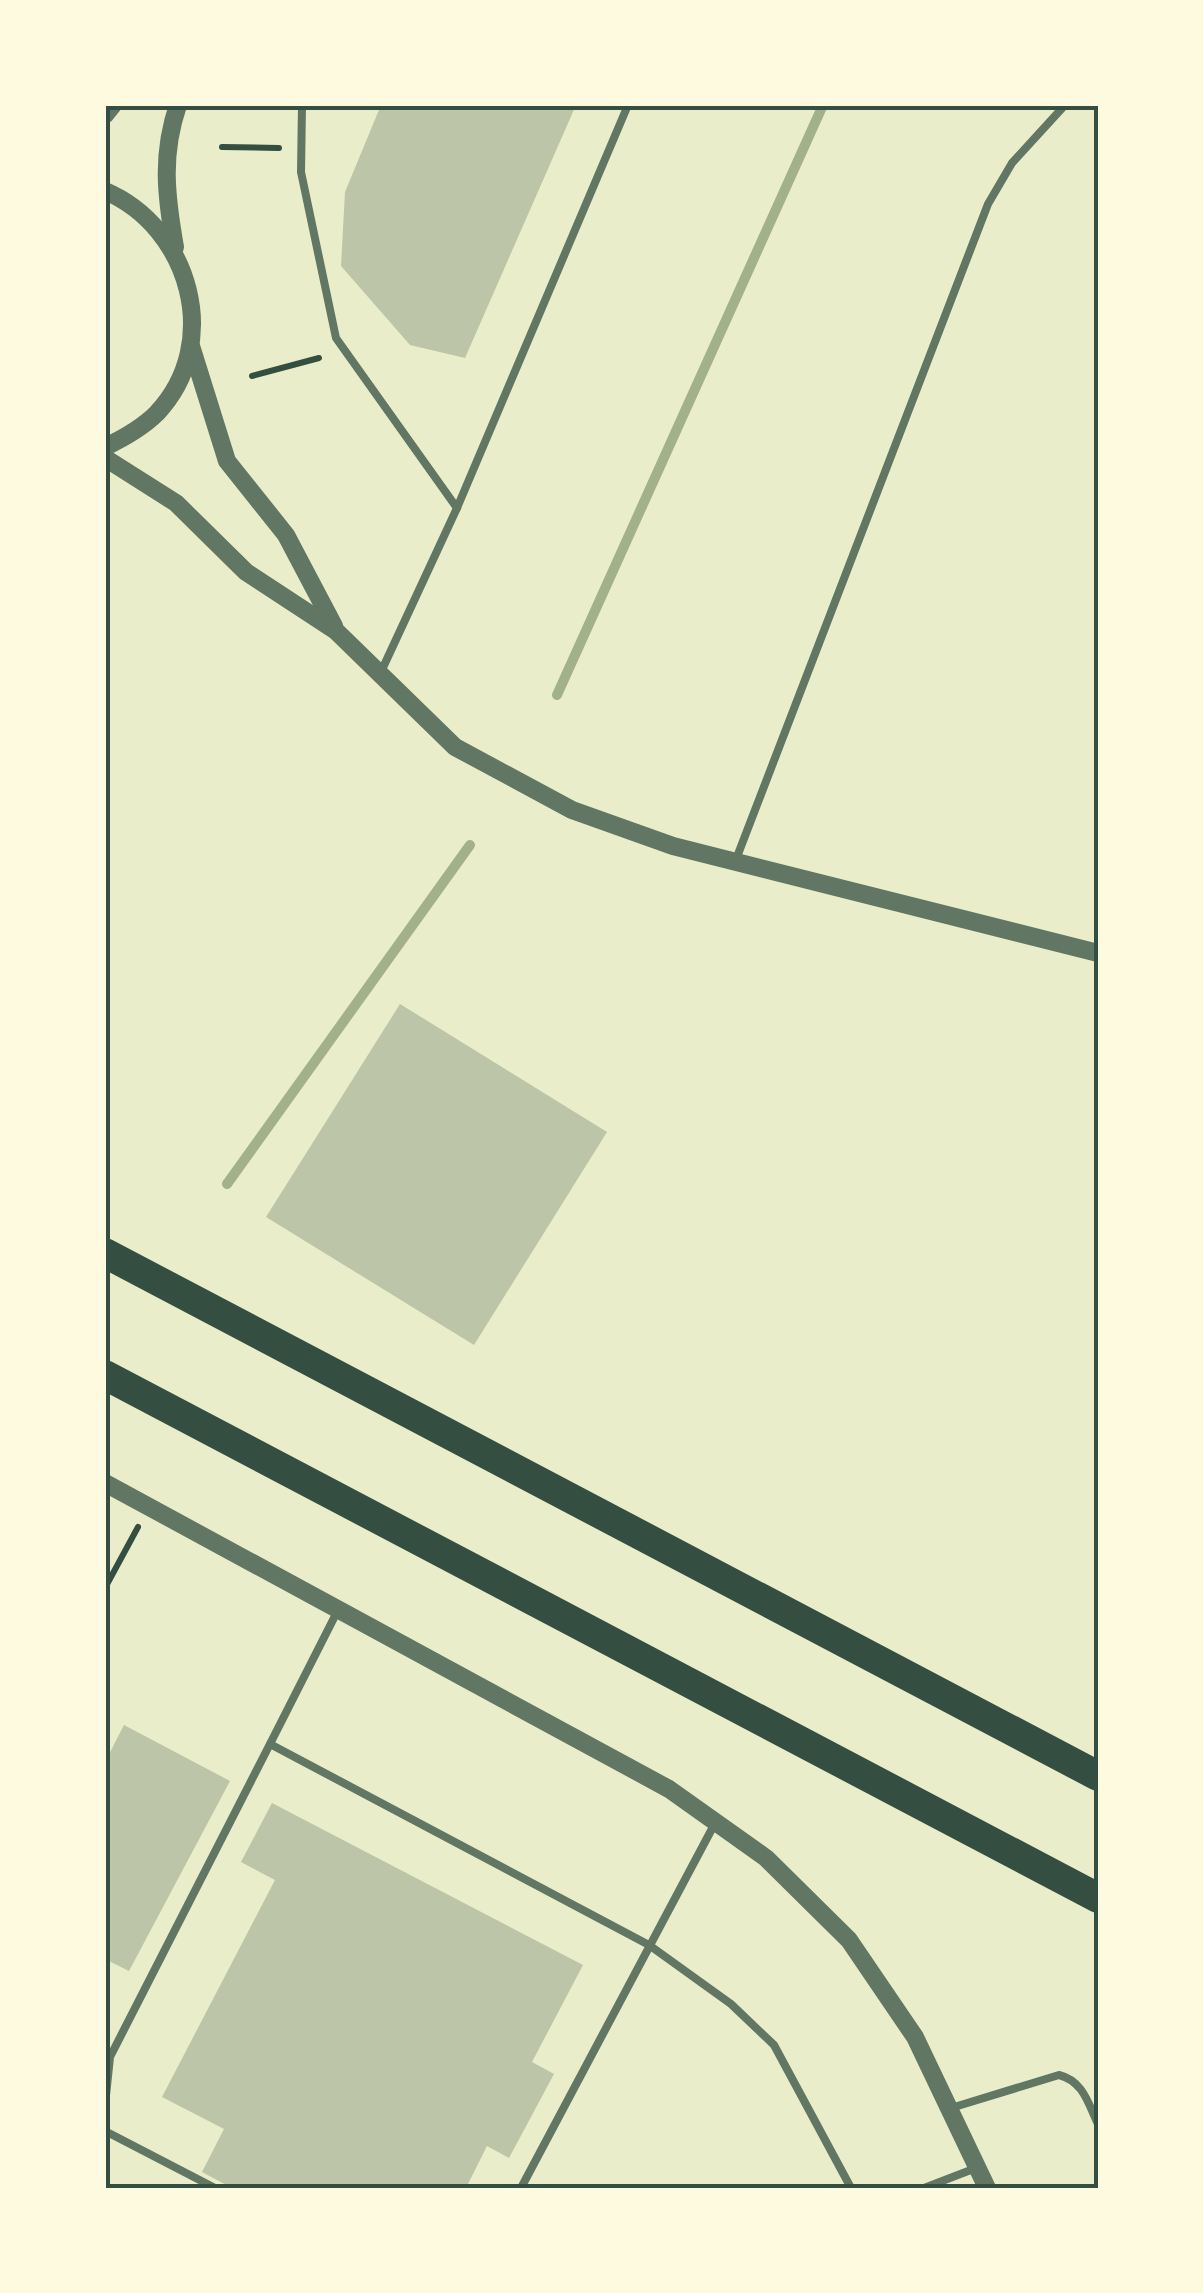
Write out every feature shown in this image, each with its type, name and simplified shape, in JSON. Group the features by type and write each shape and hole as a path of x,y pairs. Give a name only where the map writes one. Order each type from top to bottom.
{"highway":[{"path":"105,1252 1098,1776"},
{"path":"105,1375 1098,1898"}],"street":[{"path":"105,115 113,105"},
{"path":"105,447 130,436 158,412 179,381 190,346 192,298 176,253 166,192 168,135 178,105"},
{"path":"105,192 124,199 153,222 176,253"},
{"path":"190,346 227,461 286,536 336,631"},
{"path":"105,458 176,503 246,572 336,631 455,747 572,810 673,846 1098,952"},
{"path":"105,1483 670,1790 766,1858 849,1940 915,2036 988,2188"}],"lane":[{"path":"302,105 301,172 336,338 457,508"},
{"path":"380,674 457,508 628,105"},
{"path":"735,862 988,204 1012,163 1065,105"},
{"path":"105,2105 108,2055 338,1610"},
{"path":"270,1744 649,1945 731,2004 774,2045 851,2188"},
{"path":"520,2188 716,1821"},
{"path":"950,2108 1059,2076 1072,2078 1081,2087 1098,2124"},
{"path":"105,2131 216,2188"},
{"path":"924,2188 978,2167"}],"path":[{"path":"222,147 279,148"},
{"path":"252,376 319,358"},
{"path":"105,1588 149,1507"}],"building":[{"path":"381,105 576,105 465,358 410,345 341,266 345,192"},
{"path":"400,1004 607,1132 474,1345 266,1217"},
{"path":"124,1725 230,1781 129,1971 105,1959 109,1938 105,1936 105,1762"},
{"path":"272,1803 583,1965 532,2062 554,2074 509,2158 487,2146 466,2188 232,2188 202,2172 224,2129 162,2097 275,1880 241,1862"}],"waterway":[{"path":"557,695 823,105"},
{"path":"227,1184 470,845"}]}
